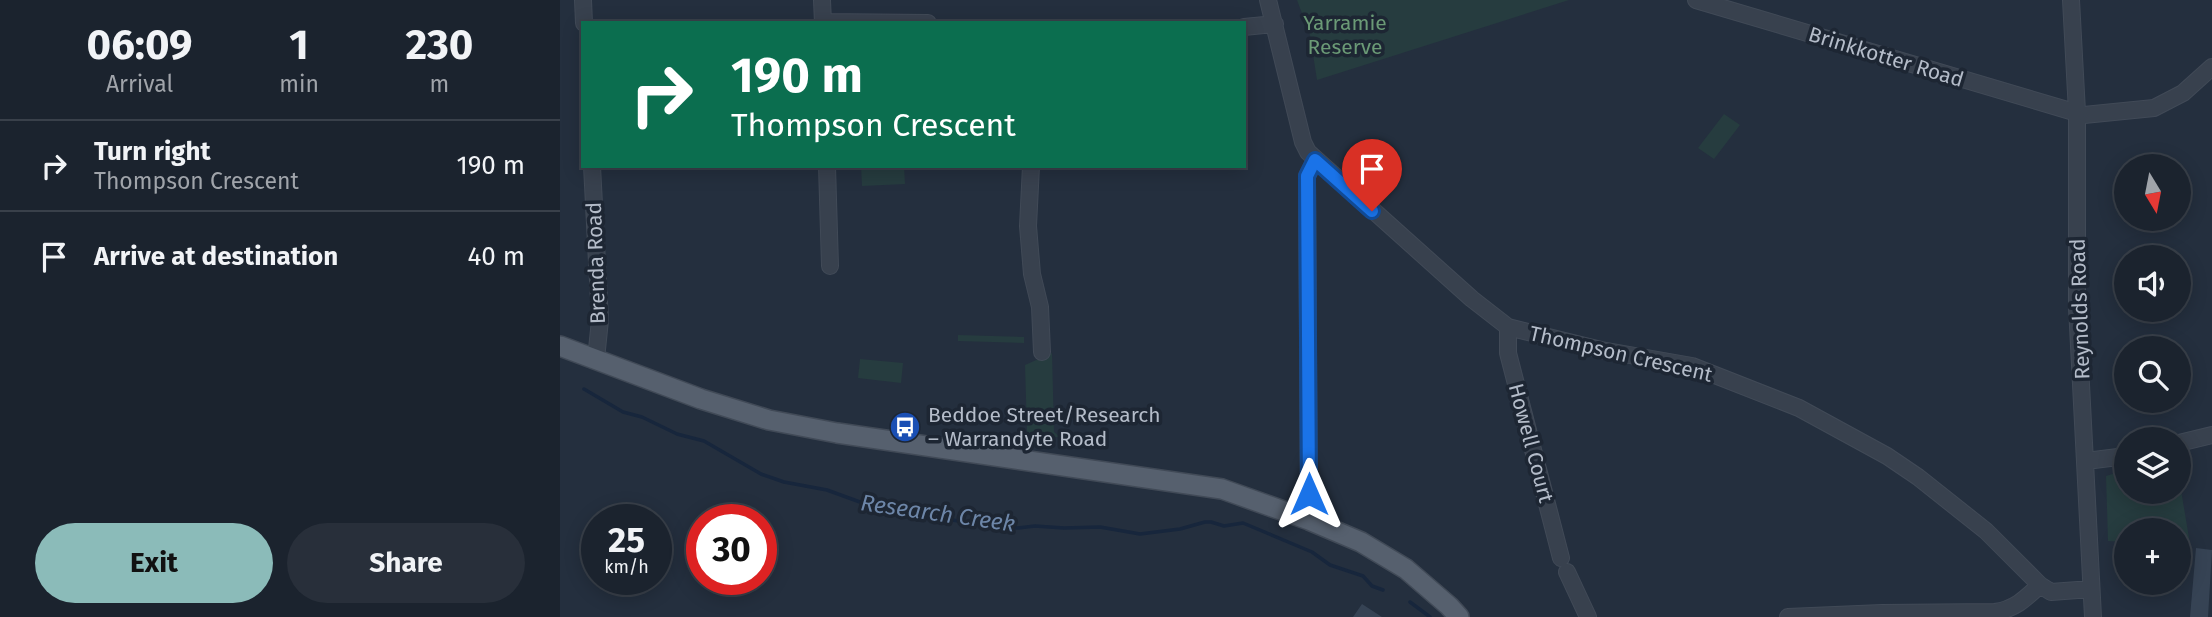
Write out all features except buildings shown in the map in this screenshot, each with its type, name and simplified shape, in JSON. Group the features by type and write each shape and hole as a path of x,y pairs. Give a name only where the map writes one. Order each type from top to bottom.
{"main road":[{"path":"560,346 701,399 769,420 851,435 1222,489 1362,542 1406,569 1459,617"}],"street":[{"path":"583,0 584,21"},
{"path":"822,0 823,21"},
{"name":"Thompson Crescent","path":"1268,0 1303,142 1315,160 1472,299 1508,327 1601,349 1692,366 1800,408 1887,456 1918,477 1986,531 2040,585"},
{"name":"Brinkkotter Road","path":"1696,0 2084,115 2154,108 2183,93 2212,67"},
{"name":"Reynolds Road","path":"2071,0 2077,112 2077,307 2093,617"},
{"path":"1246,27 1275,24"},
{"path":"1309,520 1307,176 1315,160"},
{"name":"Brenda Road","path":"592,168 600,320 596,359"},
{"path":"827,168 830,266"},
{"path":"1031,168 1028,226 1032,274 1040,307 1042,352"},
{"name":"Howell Court","path":"1508,327 1508,353 1564,565 1588,617"},
{"path":"2191,440 2212,435"},
{"path":"2086,461 2114,458"},
{"path":"1788,617 1994,612 2008,610 2020,603 2040,585 2051,592 2091,589"}],"green space":[{"name":"Yarramie Reserve","path":"1297,0 1569,0 1317,80 1310,35"},
{"path":"1724,114 1740,125 1714,159 1698,148"},
{"path":"861,168 904,168 905,184 862,186"},
{"path":"958,335 1024,337 1024,343 958,341"},
{"path":"1052,353 1054,432 1060,437 1022,438 1027,432 1025,365"},
{"path":"860,359 903,363 901,383 858,378"},
{"path":"2114,474 2114,504 2183,504 2186,518 2114,518 2114,541 2108,541 2106,476"}],"waterway":[{"name":"Research Creek","path":"584,389 623,412 642,417 677,434 704,441 761,474 784,482 827,490 879,509 992,526 1100,527 1140,534 1180,529 1205,522 1224,526 1243,523 1312,552 1330,565 1363,576 1372,586 1383,590"},
{"name":"Research Creek","path":"1410,602 1430,617"}],"place":[{"name":"Beddoe Street/Research – Warrandyte Road","path":"905,427"}],"route":[{"path":"1309,494 1307,176 1315,160 1372,211"}]}
